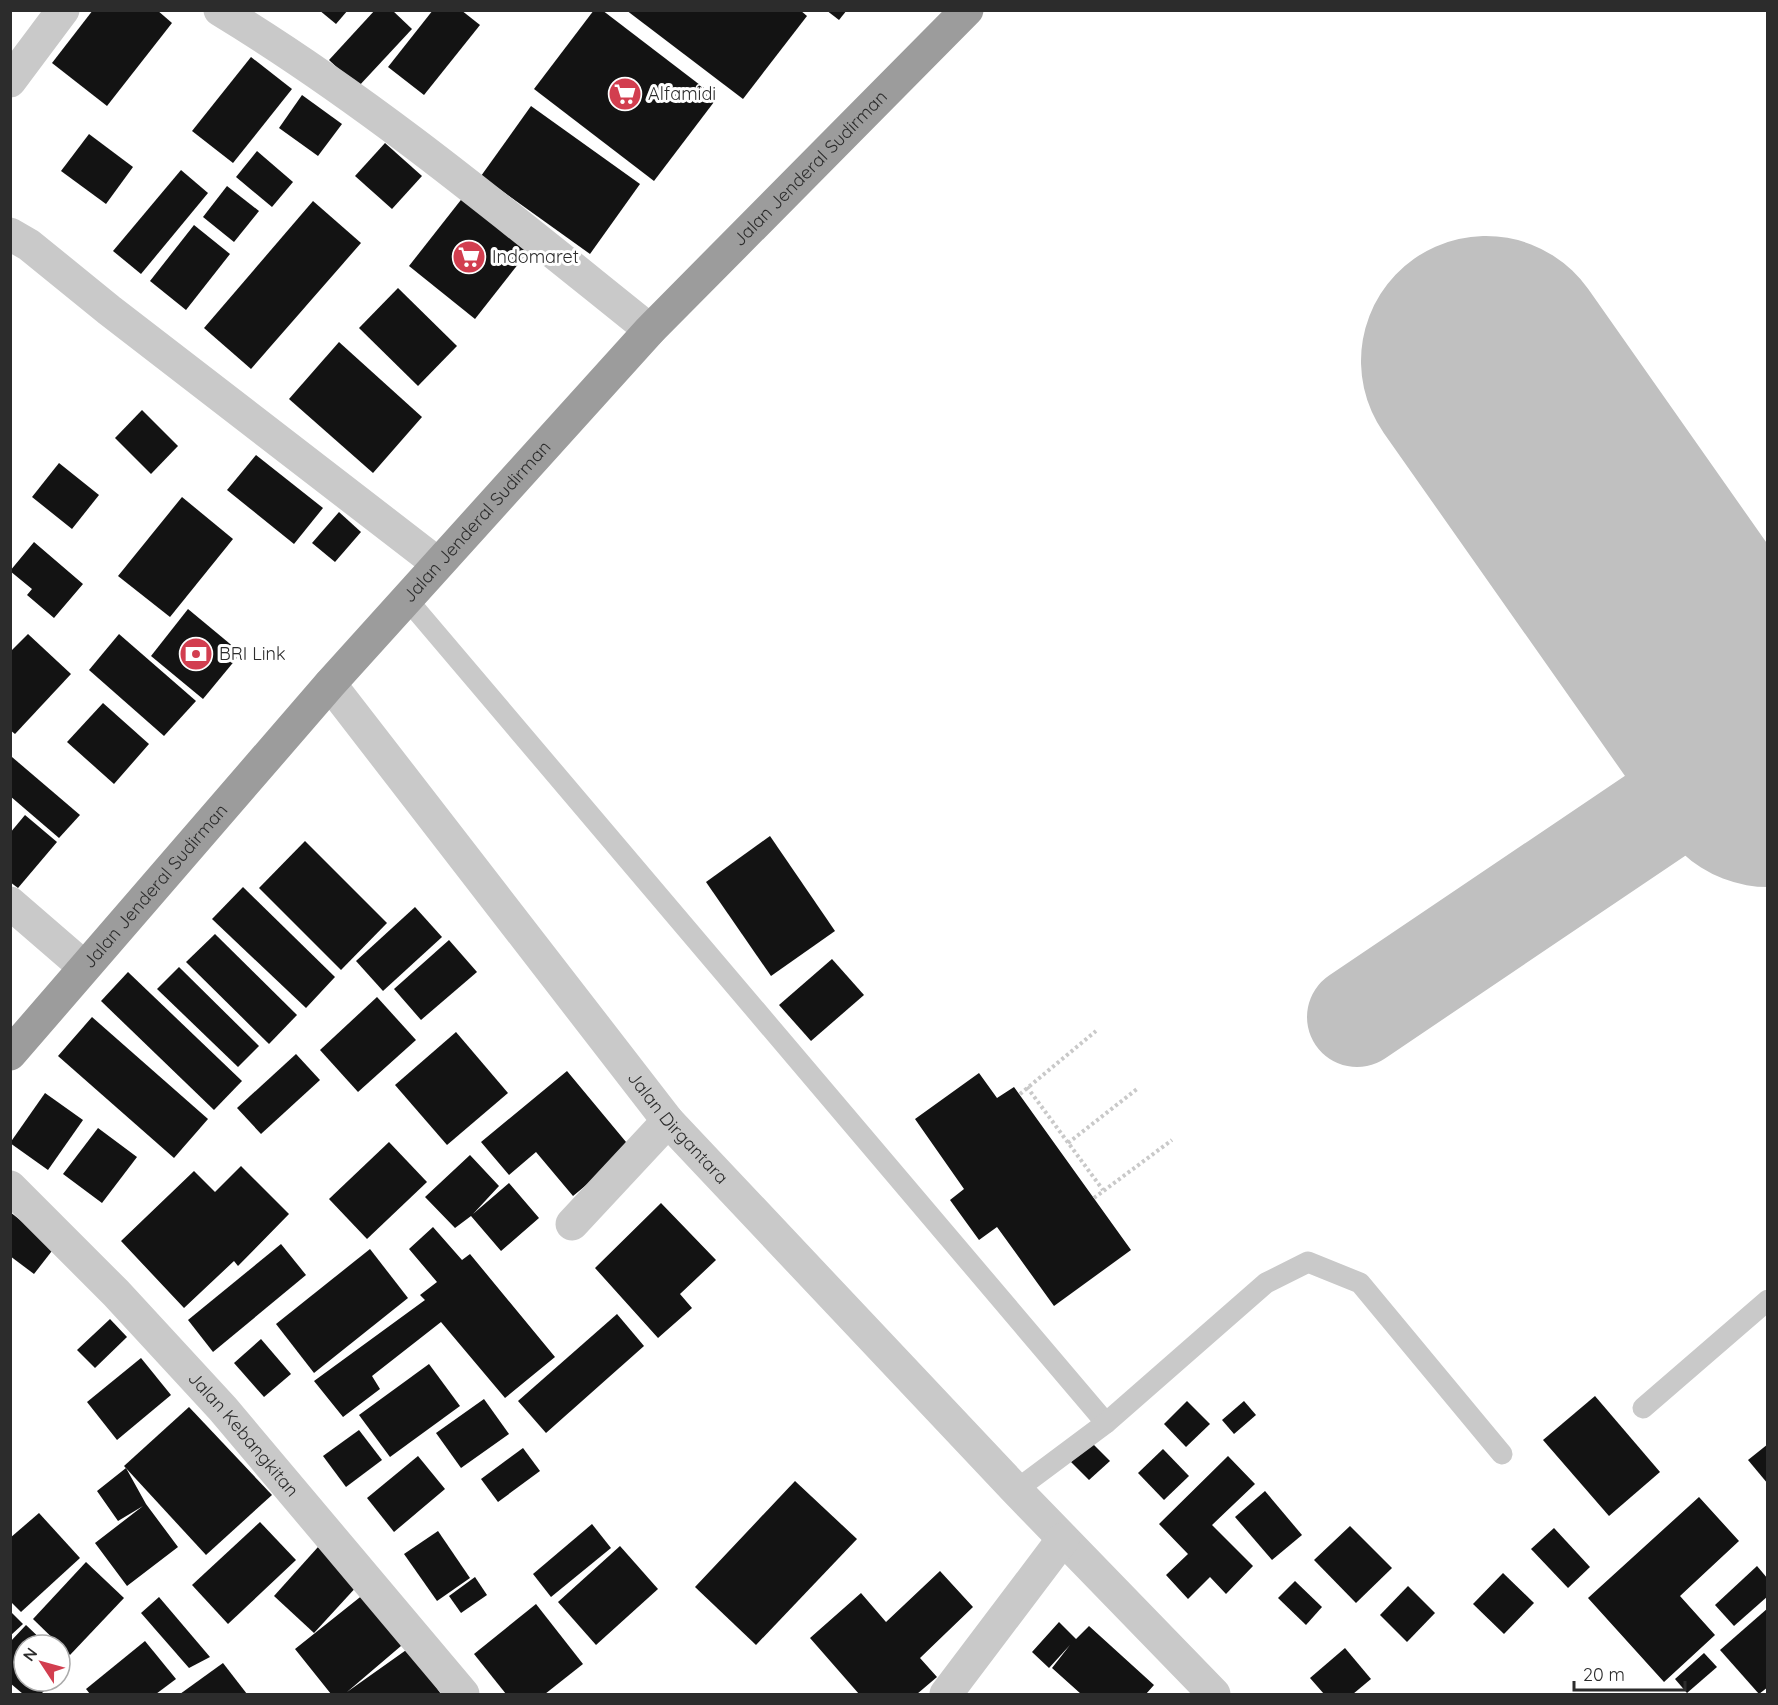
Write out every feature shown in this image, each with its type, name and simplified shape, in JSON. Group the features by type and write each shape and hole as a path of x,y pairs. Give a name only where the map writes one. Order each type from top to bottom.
{"highway":[{"name":"Jalan Jenderal Sudirman","path":"10,1054 406,598 650,330 967,10"}],"street":[{"path":"10,81 63,10"},
{"path":"220,10 274,43 413,141 650,330"},
{"path":"10,234 29,245 109,310 437,563"},
{"name":"Jalan Dirgantara","path":"330,684 668,1121 1016,1490 1214,1695"},
{"path":"10,903 84,967"},
{"path":"572,1224 668,1121"},
{"name":"Jalan Kebangkitan","path":"10,1187 116,1293 223,1409 463,1695"},
{"path":"946,1695 1063,1539"}],"lane":[{"path":"406,598 1106,1423"},
{"path":"1016,1490 1106,1423 1266,1283 1308,1262 1360,1283 1502,1454"},
{"path":"1642,1408 1767,1300"}],"path":[{"path":"1020,1094 1096,1031"},
{"path":"1028,1087 1104,1190"},
{"path":"1068,1143 1137,1089"},
{"path":"1094,1198 1172,1140"}],"building":[{"path":"93,10 157,10 172,23 107,106 52,63"},
{"path":"319,10 348,10 336,24"},
{"path":"375,10 392,10 412,29 358,87 329,60"},
{"path":"433,10 461,10 480,25 424,95 388,67"},
{"name":"Alfamidi","path":"594,10 602,10 717,98 654,181 534,89"},
{"path":"626,10 800,10 807,16 743,99"},
{"path":"826,10 847,10 839,20"},
{"path":"251,57 292,89 233,163 192,131"},
{"path":"302,95 342,124 318,156 279,128"},
{"path":"531,106 640,184 590,254 481,176"},
{"path":"89,134 133,167 106,204 61,171"},
{"path":"385,143 422,176 392,209 355,176"},
{"path":"257,151 293,182 272,207 236,177"},
{"path":"181,170 208,193 141,274 113,251"},
{"path":"227,186 259,211 234,242 203,217"},
{"name":"Indomaret","path":"464,196 530,249 475,319 409,266"},
{"path":"313,201 361,243 251,369 204,328"},
{"path":"194,225 230,254 186,310 150,281"},
{"path":"398,288 457,346 418,386 359,328"},
{"path":"339,342 422,417 373,473 289,399"},
{"path":"142,410 178,446 151,474 115,438"},
{"path":"256,455 323,508 294,544 227,490"},
{"path":"59,463 99,495 72,529 32,497"},
{"path":"182,497 233,539 170,617 118,576"},
{"path":"339,512 361,532 335,562 312,543"},
{"path":"34,542 83,584 54,618 27,595 32,589 10,571"},
{"name":"BRI Link","path":"188,609 241,653 203,699 151,656"},
{"path":"28,634 71,674 15,734 10,730 10,652"},
{"path":"119,634 196,701 164,736 89,670"},
{"path":"103,703 149,744 114,784 67,742"},
{"path":"12,757 80,815 59,838 10,796"},
{"path":"25,815 57,842 18,888 10,882 10,833"},
{"path":"770,836 835,931 771,976 706,882"},
{"path":"305,841 387,923 341,970 259,888"},
{"path":"243,887 335,977 306,1008 212,919"},
{"path":"415,907 442,937 383,991 356,961"},
{"path":"215,934 297,1015 269,1044 186,962"},
{"path":"449,940 477,972 421,1020 394,989"},
{"path":"832,959 864,995 811,1041 779,1005"},
{"path":"179,967 259,1046 238,1067 157,989"},
{"path":"128,972 242,1081 214,1110 101,1001"},
{"path":"377,997 416,1040 358,1092 320,1050"},
{"path":"92,1017 208,1119 174,1158 58,1056"},
{"path":"456,1032 508,1093 447,1145 395,1085"},
{"path":"296,1054 320,1080 261,1134 237,1108"},
{"path":"567,1071 631,1148 573,1196 536,1152 509,1175 481,1142"},
{"path":"979,1073 997,1098 1014,1087 1131,1250 1054,1306 997,1227 979,1240 950,1200 964,1189 915,1119"},
{"path":"45,1093 83,1120 48,1170 10,1143"},
{"path":"98,1128 137,1157 102,1203 63,1174"},
{"path":"389,1142 427,1182 367,1239 329,1199"},
{"path":"470,1155 499,1186 473,1214 509,1183 539,1218 501,1251 471,1216 455,1228 425,1197"},
{"path":"241,1166 289,1214 238,1266 234,1261 184,1308 121,1241 194,1171 215,1192"},
{"path":"661,1203 716,1260 680,1294 692,1308 658,1338 595,1268"},
{"path":"10,1212 55,1247 34,1274 10,1256"},
{"path":"433,1227 462,1260 470,1254 555,1357 505,1398 441,1322 372,1376 380,1389 343,1417 314,1381 425,1300 420,1295 437,1282 409,1249"},
{"path":"281,1244 306,1275 213,1352 188,1320"},
{"path":"370,1249 408,1298 314,1373 276,1324"},
{"path":"617,1314 644,1346 546,1433 518,1401"},
{"path":"110,1319 127,1337 95,1368 77,1350"},
{"path":"261,1339 291,1374 264,1397 234,1363"},
{"path":"141,1358 171,1395 117,1440 87,1402"},
{"path":"429,1364 460,1406 390,1457 359,1415"},
{"path":"1595,1396 1660,1472 1609,1516 1543,1440"},
{"path":"484,1399 509,1434 461,1468 436,1433"},
{"path":"1187,1401 1210,1424 1186,1447 1164,1424"},
{"path":"1244,1401 1256,1415 1234,1434 1222,1420"},
{"path":"189,1407 272,1495 206,1555 124,1466"},
{"path":"359,1430 382,1460 346,1487 323,1456"},
{"path":"1091,1442 1110,1461 1089,1480 1071,1462"},
{"path":"1768,1444 1768,1484 1748,1460"},
{"path":"523,1448 540,1471 498,1502 481,1479"},
{"path":"1163,1449 1189,1476 1164,1500 1138,1473"},
{"path":"418,1456 445,1489 394,1532 367,1498"},
{"path":"1228,1456 1255,1484 1212,1525 1253,1566 1226,1594 1210,1577 1188,1599 1166,1575 1188,1554 1159,1524"},
{"path":"126,1468 146,1504 178,1547 127,1586 95,1543 143,1506 118,1521 97,1491"},
{"path":"795,1481 857,1539 756,1645 695,1587"},
{"path":"1265,1491 1302,1535 1272,1560 1235,1517"},
{"path":"1699,1497 1739,1541 1680,1596 1715,1635 1664,1682 1588,1598"},
{"path":"39,1513 80,1558 21,1612 10,1601 10,1538"},
{"path":"260,1522 296,1560 228,1624 192,1585"},
{"path":"592,1524 611,1548 551,1597 533,1574"},
{"path":"1350,1526 1392,1568 1356,1603 1314,1560"},
{"path":"1554,1528 1590,1567 1568,1588 1531,1549"},
{"path":"438,1531 470,1578 437,1601 404,1554"},
{"path":"620,1546 658,1589 596,1645 558,1602"},
{"path":"318,1547 359,1584 314,1633 274,1596"},
{"path":"86,1562 124,1598 72,1653 72,1633 47,1633 33,1619"},
{"path":"1757,1566 1768,1579 1768,1596 1734,1626 1715,1605"},
{"path":"940,1571 973,1607 920,1658 937,1677 917,1694 859,1694 810,1638 861,1593 886,1622"},
{"path":"1503,1573 1534,1603 1504,1634 1473,1604"},
{"path":"475,1577 487,1595 461,1613 449,1596"},
{"path":"1295,1581 1322,1607 1306,1625 1278,1598"},
{"path":"1408,1586 1435,1613 1407,1642 1380,1615"},
{"path":"369,1590 408,1640 347,1692 409,1648 441,1694 331,1694 295,1649"},
{"path":"159,1597 210,1657 189,1668 141,1613"},
{"path":"536,1604 583,1664 545,1694 506,1694 474,1654"},
{"path":"1768,1608 1768,1687 1759,1694 1720,1650"},
{"path":"10,1611 23,1624 10,1636"},
{"path":"1059,1622 1076,1639 1089,1626 1154,1685 1146,1694 1081,1694 1052,1668 1070,1645 1049,1668 1032,1652"},
{"path":"26,1625 34,1633 18,1633"},
{"path":"12,1640 12,1685 10,1683 10,1642"},
{"path":"145,1641 176,1679 156,1694 90,1694 86,1689"},
{"path":"1345,1648 1371,1679 1353,1694 1324,1694 1310,1678"},
{"path":"1704,1653 1717,1667 1687,1693 1675,1679"},
{"path":"223,1663 247,1694 180,1694"}],"taxiway":[{"path":"1357,1017 1757,747"}],"runway":[{"path":"1486,361 1768,762"}],"place":[{"name":"Alfamidi","path":"625,94"},
{"name":"Indomaret","path":"469,257"},
{"name":"BRI Link","path":"196,654"}]}
